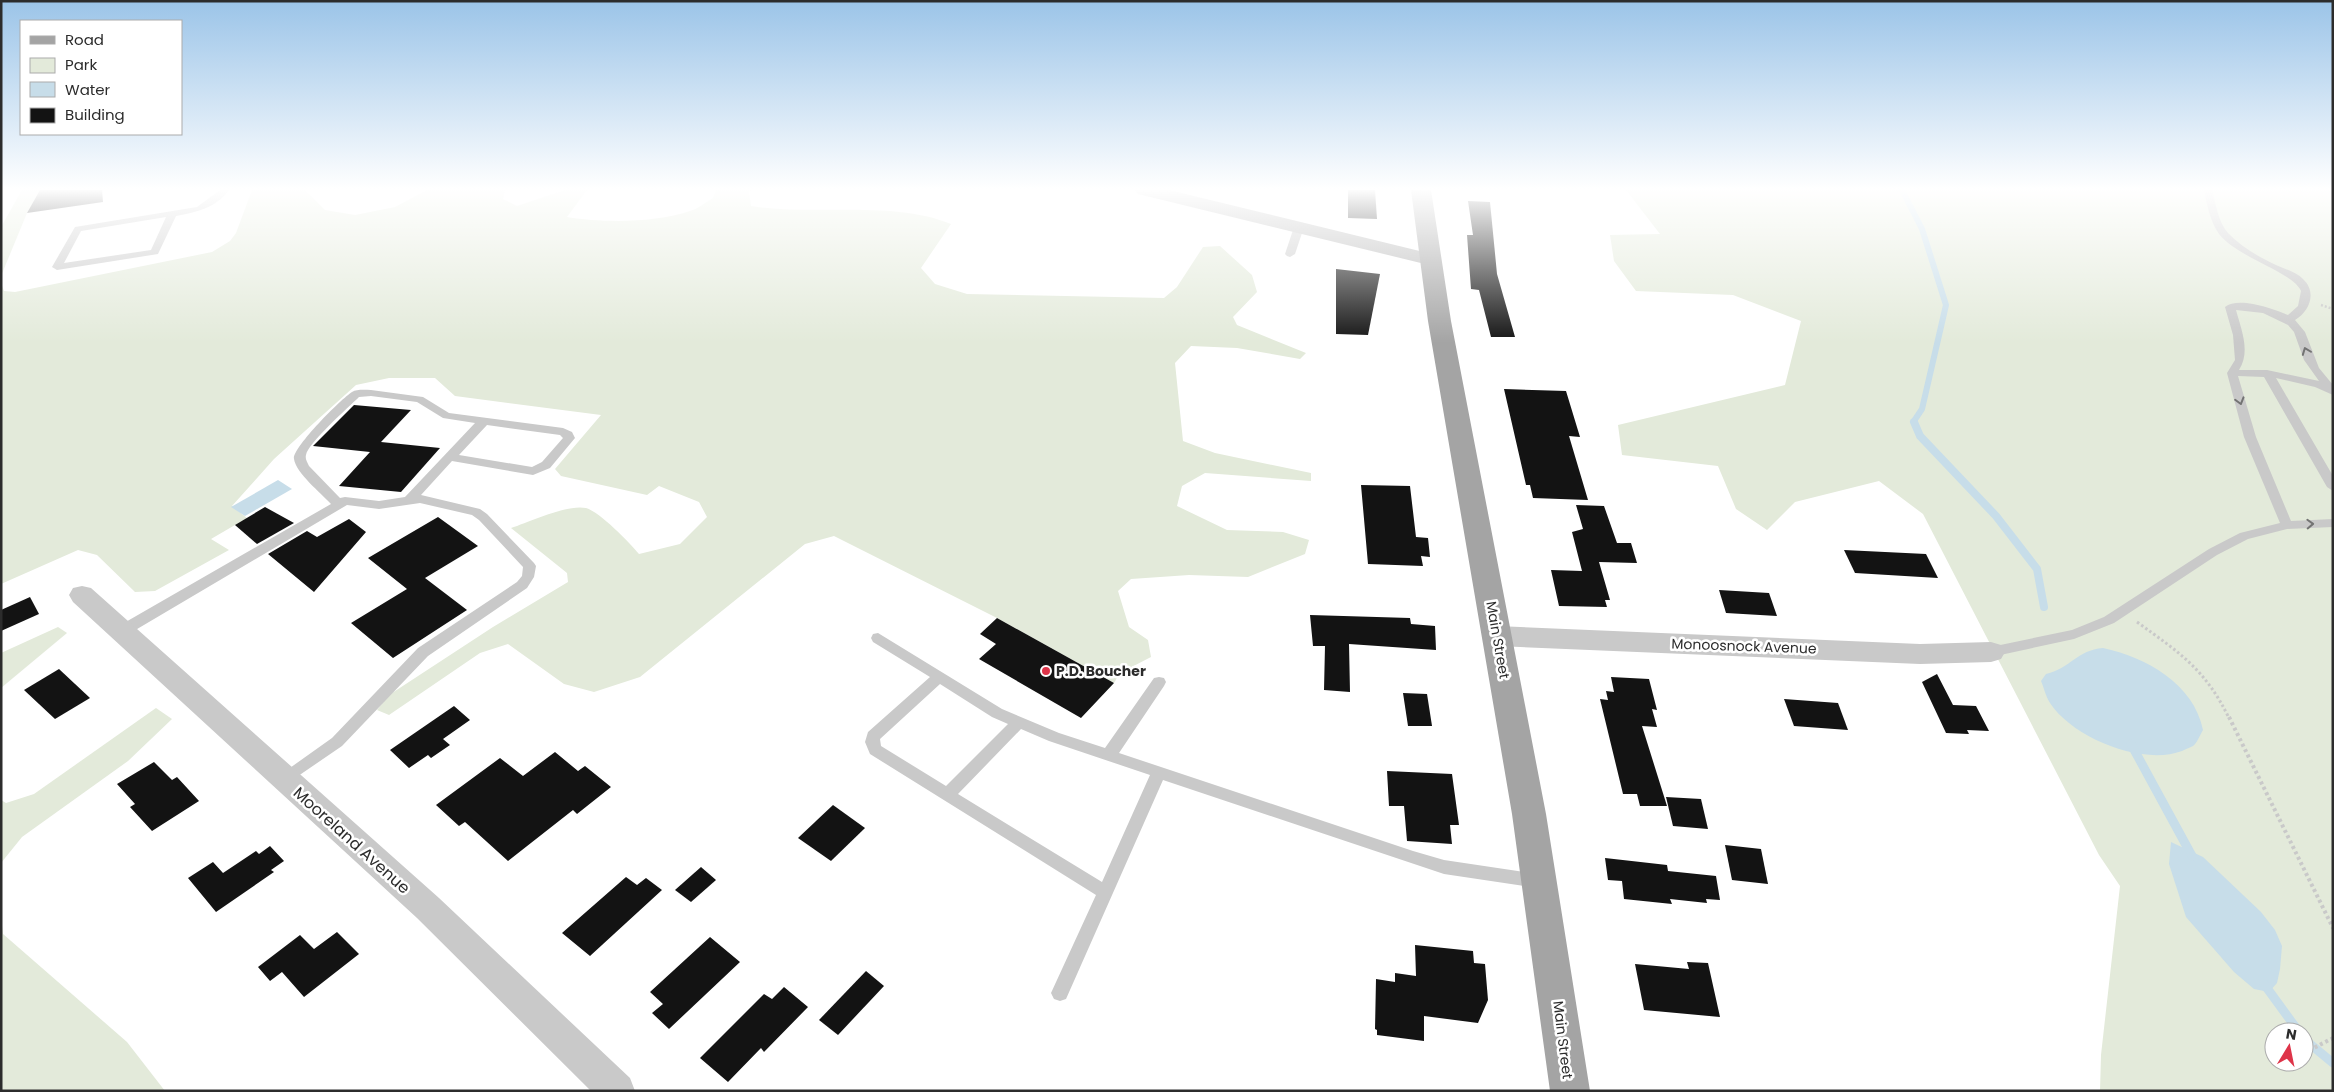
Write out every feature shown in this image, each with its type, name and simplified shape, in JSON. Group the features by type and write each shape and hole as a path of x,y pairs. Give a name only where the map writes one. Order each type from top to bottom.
{"main road":[{"name":"Main Street","path":"1427,241 1498,636 1555,970 1570,1091"}],"street":[{"path":"1356,241 1429,259"},
{"name":"Mooreland Avenue","path":"82,595 428,908 617,1091"},
{"name":"Monoosnock Avenue","path":"1498,636 1920,654 1991,652"}],"lane":[{"path":"72,241 58,267 155,252 160,241"},
{"path":"1290,254 1294,241"},
{"path":"2232,241 2259,259 2298,280 2306,289 2306,301 2303,310 2289,319"},
{"path":"2287,525 2250,437 2232,373 2240,360 2238,335 2230,307 2242,305 2289,319 2298,328 2311,364 2332,391"},
{"path":"2232,373 2267,373 2292,377 2332,391"},
{"path":"2267,373 2333,487"},
{"path":"339,504 304,468 300,460 300,453 308,441 350,397 362,393 419,398 426,400 434,411 440,414 563,432 569,438 546,465 533,470 450,456"},
{"path":"409,500 484,421"},
{"path":"122,631 345,501 379,504 420,499 476,512 530,566 528,577 522,585 423,652 337,742 285,779"},
{"path":"1991,652 2074,634 2108,620 2213,552 2244,536 2287,525 2333,523"},
{"path":"878,638 997,713 1018,723 1436,865 1540,882"},
{"path":"939,677 873,736 872,742 875,750 1105,892"},
{"path":"1110,755 1159,682"},
{"path":"947,795 1018,723"},
{"path":"1060,992 1159,772"}],"path":[{"path":"2122,611 2184,657 2207,679 2221,701 2333,928"},
{"path":"2314,1048 2333,1038"}],"green space":[{"path":"1,241 15,241 1,276"},
{"path":"230,241 939,241 921,268 935,284 967,294 1164,298 1177,287 1203,247 1220,246 1252,275 1257,292 1233,317 1237,325 1306,353 1300,359 1237,348 1191,346 1175,363 1183,441 1215,453 1311,473 1311,481 1205,473 1182,486 1177,506 1227,530 1283,532 1309,540 1305,554 1248,577 1189,575 1131,579 1118,591 1129,627 1148,640 1151,657 1120,673 1114,683 997,618 834,536 805,544 640,677 594,692 564,684 508,644 480,653 389,715 377,710 389,695 493,627 568,582 567,573 511,528 559,511 578,507 586,508 607,521 639,554 680,544 707,517 699,502 659,486 647,495 561,476 555,469 601,415 455,396 435,378 389,378 356,385 274,459 232,506 247,518 211,539 229,550 155,591 135,592 97,555 78,550 1,584 1,283 4,291 15,292 212,252"},
{"path":"1611,241 2333,241 2333,1091 2100,1091 2101,1055 2120,886 2099,855 1923,514 1879,481 1795,502 1767,530 1736,509 1718,466 1622,455 1618,425 1785,385 1801,321 1733,295 1636,291 1614,261"},
{"path":"58,627 67,633 1,688 1,653"},
{"path":"156,708 172,719 128,761 22,837 1,863 1,800 6,803 34,794"},
{"path":"1,917 3,934 127,1042 165,1091 1,1091"}],"water":[{"path":"278,480 292,489 245,516 231,507"},
{"path":"2103,648 2136,658 2166,675 2179,686 2190,699 2198,714 2203,730 2192,747 2166,755 2129,752 2091,738 2061,716 2050,703 2041,681 2046,674 2062,668 2087,652"},
{"path":"2171,842 2203,857 2261,912 2275,930 2282,946 2280,969 2277,983 2269,992 2254,989 2234,972 2186,917 2169,864"}],"building":[{"path":"1467,241 1494,241 1497,274 1515,337 1491,337 1479,290 1471,289"},
{"path":"1336,269 1380,274 1368,335 1336,334"},
{"path":"1504,389 1566,391 1580,437 1569,436 1588,500 1533,498 1530,485 1526,485"},
{"path":"354,405 411,410 381,442 440,448 401,492 339,486 370,452 313,446"},
{"path":"1361,485 1410,486 1416,537 1428,538 1430,557 1421,556 1423,566 1368,564"},
{"path":"1576,505 1604,506 1617,543 1631,543 1637,563 1599,562 1610,600 1605,600 1607,607 1559,606 1551,570 1582,571 1572,532 1583,529"},
{"path":"265,507 294,523 257,544 235,525"},
{"path":"438,517 478,546 425,578 467,610 393,658 351,623 407,589 368,558"},
{"path":"349,519 366,532 314,592 268,554 307,531 317,537"},
{"path":"1844,550 1926,554 1938,578 1855,573"},
{"path":"1719,590 1769,593 1777,616 1726,613"},
{"path":"30,597 39,614 1,631 1,610"},
{"path":"1310,615 1410,618 1411,624 1435,626 1436,650 1349,644 1350,692 1324,690 1325,646 1313,646"},
{"name":"P.D. Boucher","path":"997,618 1114,683 1081,718 979,659 996,644 980,634"},
{"path":"59,669 90,698 55,719 24,690"},
{"path":"1937,674 1953,705 1976,706 1989,731 1967,730 1969,734 1946,733 1922,682"},
{"path":"1611,677 1649,679 1657,710 1652,709 1657,727 1642,726 1667,806 1640,806 1637,794 1623,794 1600,699 1608,700 1606,691 1614,692"},
{"path":"1403,693 1427,694 1432,726 1408,726"},
{"path":"1784,699 1838,703 1848,730 1794,726"},
{"path":"454,706 470,720 443,739 450,745 431,758 428,755 409,768 390,750"},
{"path":"555,752 578,771 585,766 611,787 577,814 573,810 508,861 465,822 459,826 436,805 500,758 523,776"},
{"path":"154,762 172,780 177,777 199,801 152,831 130,807 135,804 117,784"},
{"path":"1387,771 1452,774 1459,825 1450,825 1452,844 1407,841 1404,806 1389,806"},
{"path":"1666,797 1701,799 1708,829 1673,826"},
{"path":"833,805 865,828 831,861 798,838"},
{"path":"1725,845 1761,849 1768,884 1732,880"},
{"path":"270,846 284,861 271,870 274,872 216,912 188,878 213,862 223,873 256,851 259,854"},
{"path":"1605,858 1667,865 1668,871 1716,876 1720,900 1706,899 1707,903 1670,899 1672,904 1624,899 1622,881 1608,880"},
{"path":"701,867 716,880 691,902 675,890"},
{"path":"626,877 637,885 646,878 662,890 590,956 562,933"},
{"path":"337,932 359,954 304,997 282,972 270,981 258,967 300,935 314,949"},
{"path":"710,937 740,962 669,1029 652,1013 663,1004 650,992"},
{"path":"1415,945 1473,951 1474,963 1485,964 1488,1000 1478,1023 1424,1016 1424,1041 1377,1035 1377,1030 1375,1029 1376,979 1395,982 1395,973 1416,976"},
{"path":"1687,962 1708,963 1720,1017 1644,1010 1635,964 1689,969"},
{"path":"866,971 884,986 838,1035 819,1020"},
{"path":"784,987 808,1007 764,1052 761,1048 728,1082 700,1058 764,994 772,999"}],"waterway":[{"path":"1915,423 1914,421 1922,409 1946,305 1926,241"},
{"path":"1914,422 1920,436 1996,516 2037,569 2044,607"},
{"path":"2131,744 2192,856"},
{"path":"2264,984 2292,1022"},
{"path":"2314,1047 2333,1063"}],"place":[{"name":"P.D. Boucher","path":"1046,671"}]}
